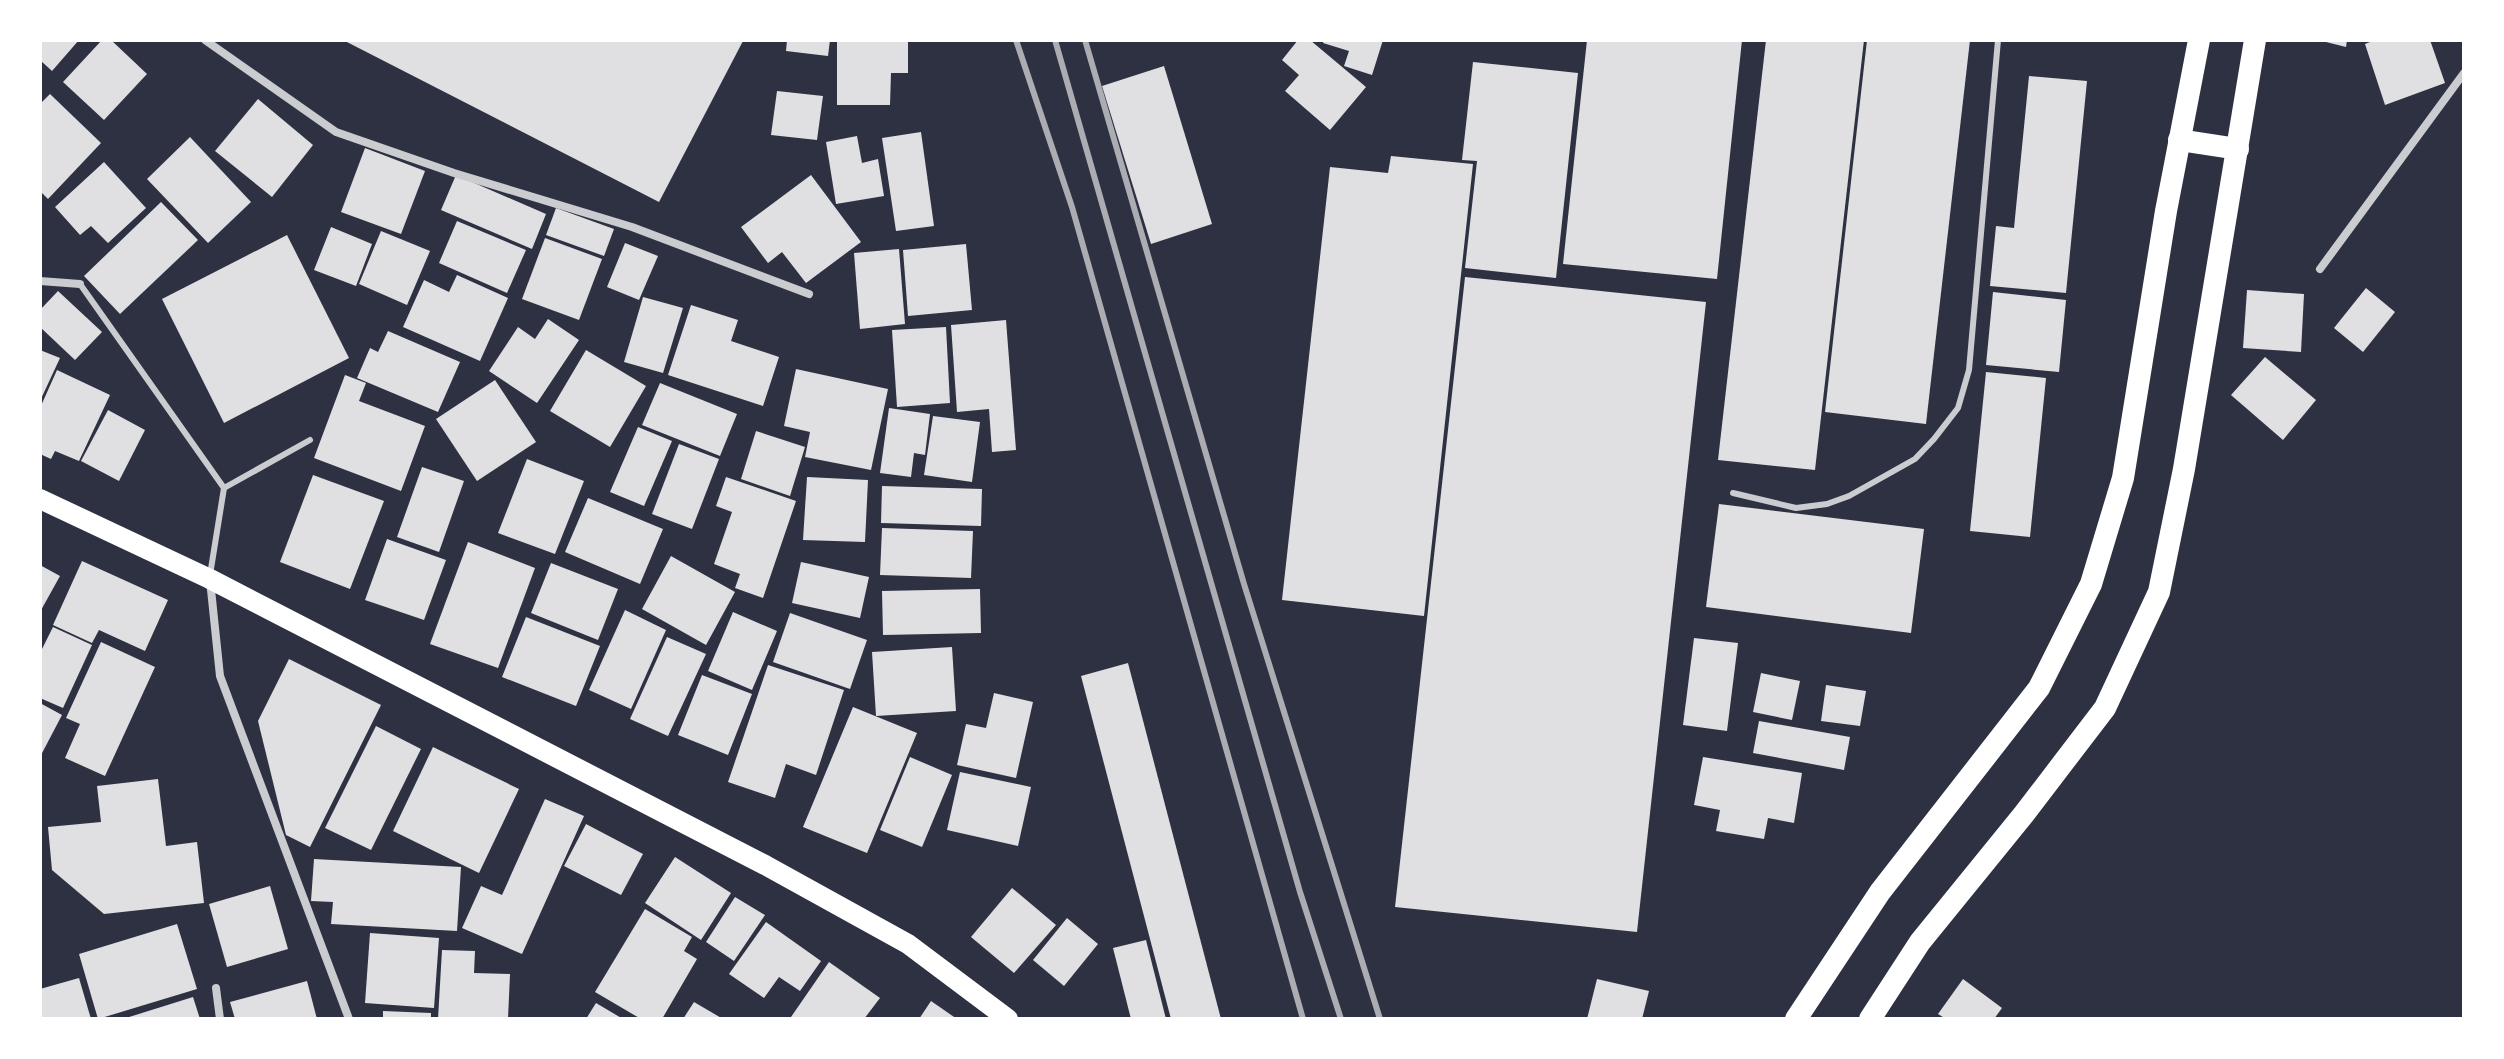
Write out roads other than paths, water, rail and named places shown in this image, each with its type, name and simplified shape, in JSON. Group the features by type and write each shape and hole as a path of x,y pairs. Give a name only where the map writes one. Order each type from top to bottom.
{"highway":[{"path":"1796,1019 1880,892 2039,688 2091,584 2123,478 2179,140 2199,40"},
{"path":"1870,1019 1920,942 2105,708 2159,592 2184,469 2255,40"},
{"path":"2179,140 2238,149"}],"main road":[{"path":"40,499 210,579 778,872 908,944 1008,1019"}],"street":[{"path":"205,40 336,132 454,173 632,227 809,294"},
{"path":"2320,269 2464,73"},
{"path":"40,281 80,284"},
{"path":"210,579 220,676 349,1019"},
{"path":"216,988 220,1019"}],"lane":[{"path":"1733,493 1796,508 1838,500 1915,459 1958,408 1969,370 1998,40"},
{"path":"80,284 224,488 210,579"},
{"path":"224,488 310,440"}],"railway":[{"path":"1016,40 1072,207 1303,1019"},
{"path":"1055,40 1300,892 1341,1019"},
{"path":"1085,40 1244,584 1380,1019"}]}
